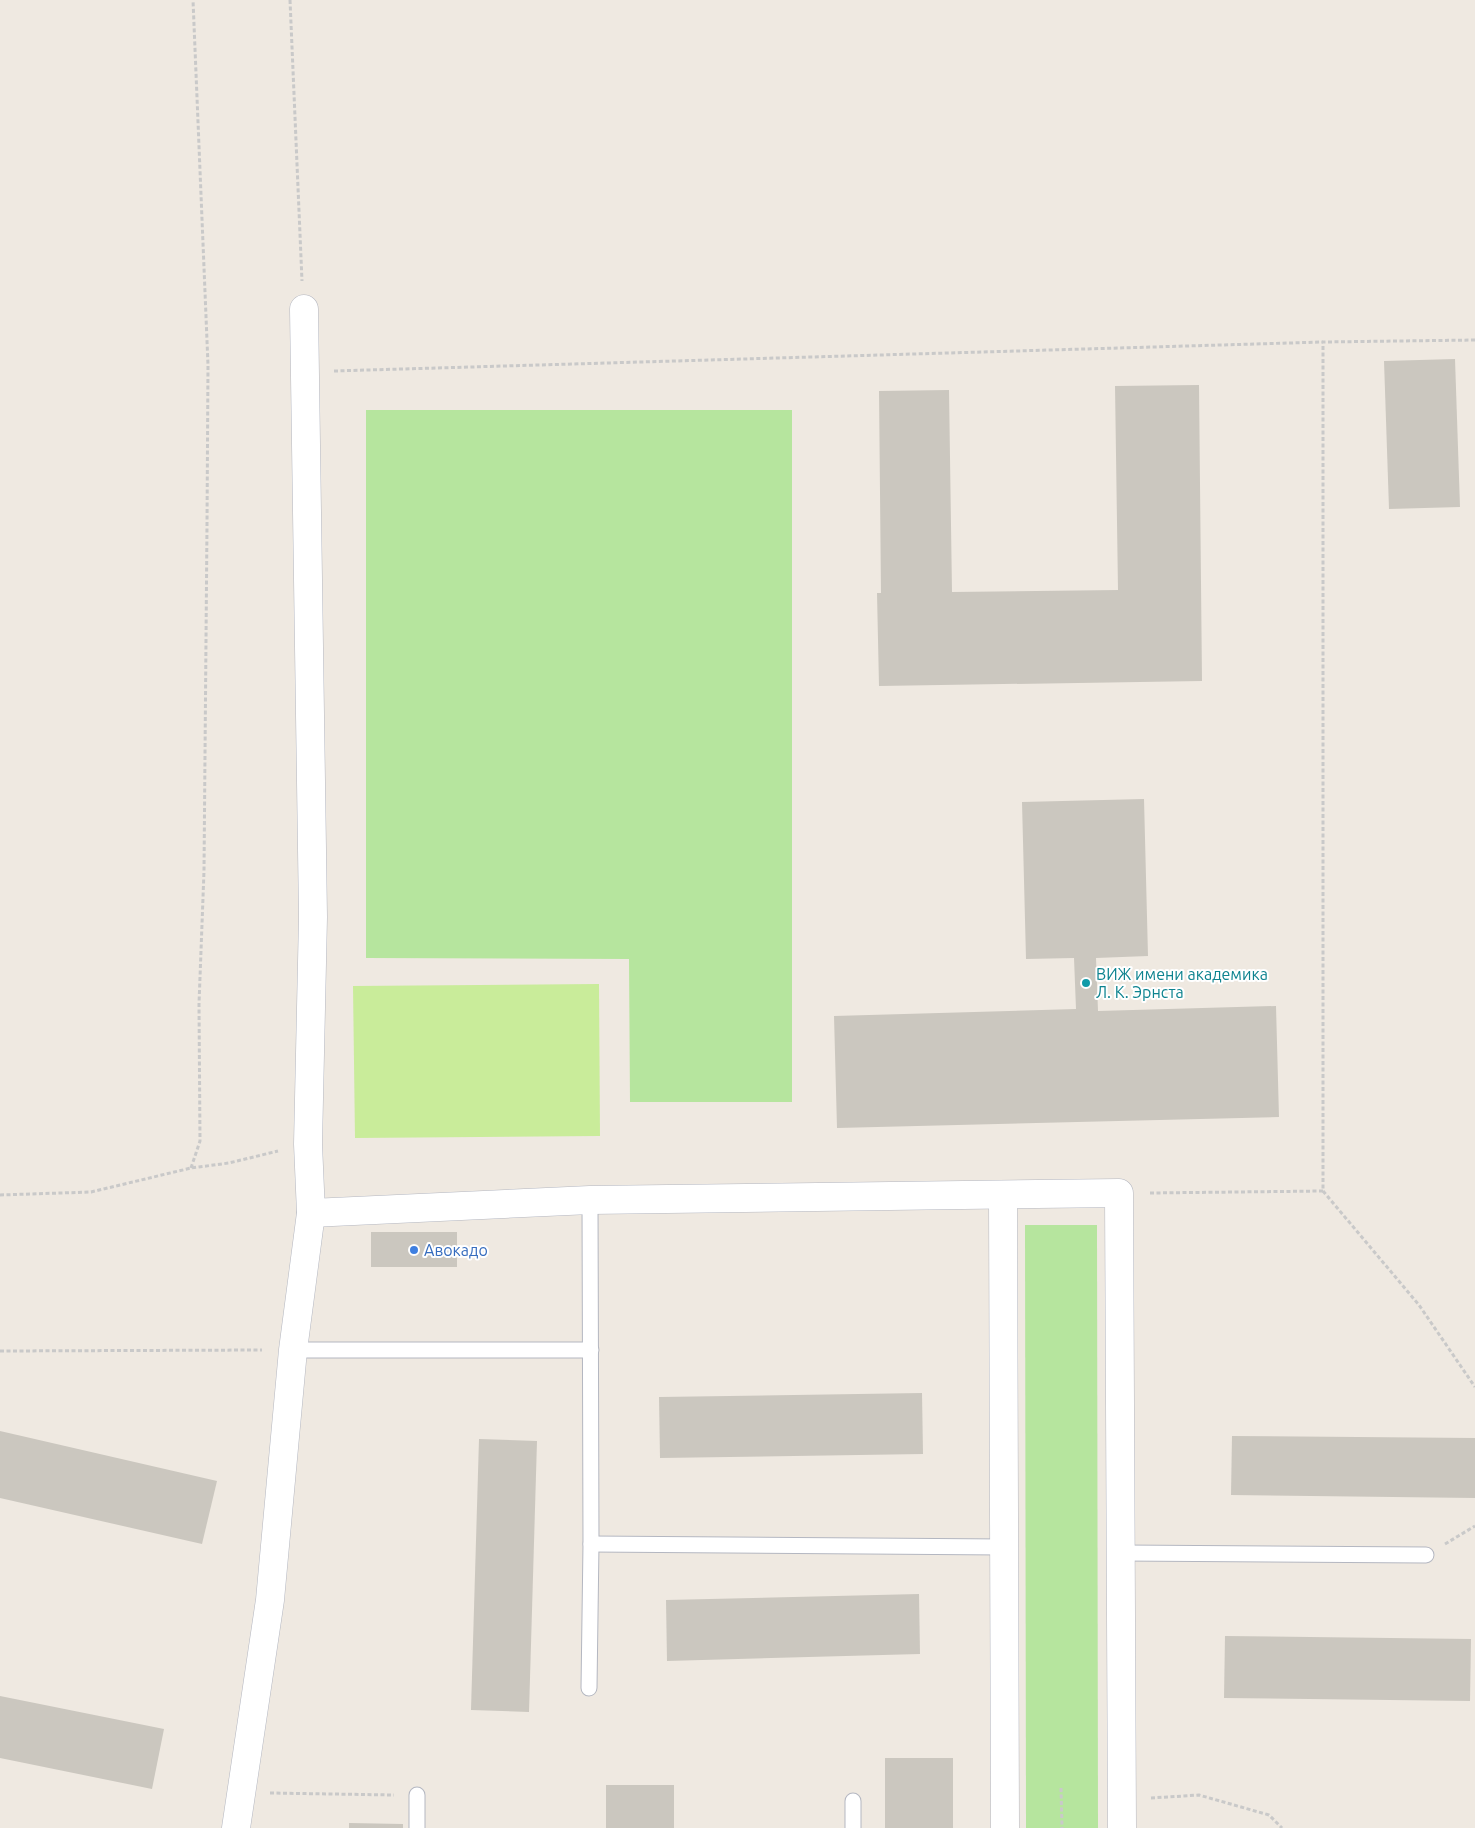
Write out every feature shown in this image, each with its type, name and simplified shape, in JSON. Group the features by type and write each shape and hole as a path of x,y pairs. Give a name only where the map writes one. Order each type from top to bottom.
{"street":[{"path":"236,1828 270,1600 293,1350 311,1213 308,1144 313,917 304,309"},
{"path":"311,1213 590,1200 1119,1193 1122,1828"},
{"path":"1003,1195 1004,1828"}],"lane":[{"path":"589,1688 591,1544 590,1200"},
{"path":"293,1350 590,1350"},
{"path":"591,1544 1004,1547"},
{"path":"1121,1553 1426,1555"},
{"path":"417,1795 417,1828"},
{"path":"853,1801 853,1828"}],"path":[{"path":"191,1168 200,1141 199,1004 204,871 208,469 208,365 193,0"},
{"path":"290,0 304,309"},
{"path":"305,372 1323,342 1475,340"},
{"path":"1323,342 1323,1191 1419,1305 1475,1387"},
{"path":"0,1195 91,1192 191,1168 229,1162 308,1144"},
{"path":"1119,1193 1323,1191"},
{"path":"0,1350 293,1350"},
{"path":"1426,1555 1475,1526"},
{"path":"1062,1788 1062,1828"},
{"path":"241,1792 417,1795"},
{"path":"1122,1799 1199,1796 1269,1815 1282,1828"}],"green space":[{"path":"366,410 792,410 792,1102 630,1102 629,959 366,958"},
{"path":"599,984 600,1136 355,1138 353,986"},
{"path":"1025,1225 1097,1225 1098,1828 1026,1828"}],"building":[{"path":"1455,359 1460,507 1389,509 1384,361"},
{"path":"1199,385 1202,681 879,686 877,593 881,593 879,391 949,390 952,592 1118,590 1115,386"},
{"name":"ВИЖ имени академика Л. К. Эрнста","path":"1144,799 1148,956 1096,958 1098,1011 1276,1006 1279,1117 837,1128 834,1016 1076,1009 1074,958 1026,959 1022,802"},
{"name":"Авокадо","path":"371,1232 457,1232 457,1267 371,1267"},
{"path":"922,1393 923,1454 660,1458 659,1397"},
{"path":"0,1431 217,1481 202,1544 0,1498"},
{"path":"1232,1436 1475,1438 1475,1498 1231,1495"},
{"path":"479,1439 537,1441 529,1712 471,1710"},
{"path":"919,1594 920,1654 667,1661 666,1600"},
{"path":"1225,1636 1471,1639 1470,1701 1224,1698"},
{"path":"0,1696 164,1729 152,1789 0,1758"},
{"path":"885,1758 953,1758 953,1828 885,1828"},
{"path":"606,1785 674,1785 674,1828 606,1828"},
{"path":"349,1823 403,1824 403,1828 349,1828"}],"place":[{"name":"ВИЖ имени академика Л. К. Эрнста","path":"1086,983"},
{"name":"Авокадо","path":"414,1250"}]}
